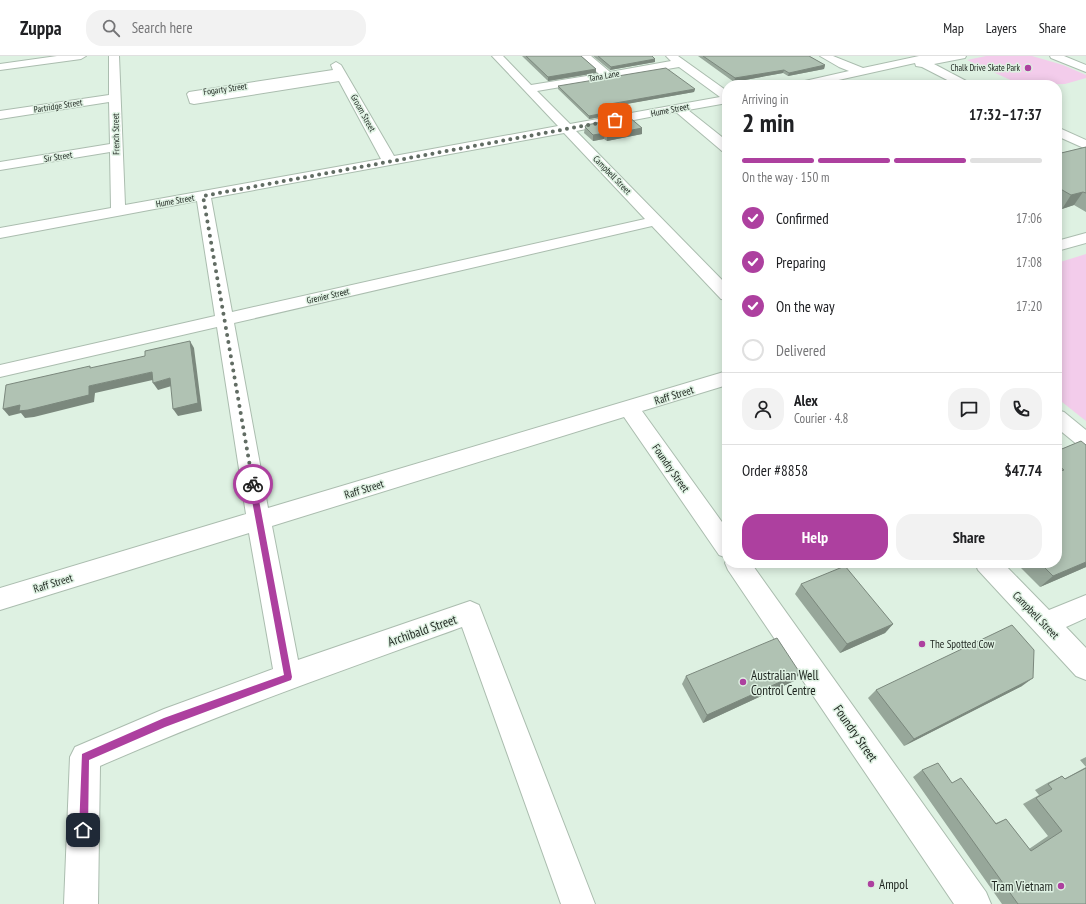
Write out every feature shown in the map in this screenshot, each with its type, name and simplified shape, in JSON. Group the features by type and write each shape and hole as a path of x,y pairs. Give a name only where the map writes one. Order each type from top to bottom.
{"main road":[{"path":"0,67 81,56"},
{"name":"French Street","path":"114,56 118,212"},
{"name":"Campbell Street","path":"497,56 722,290"},
{"path":"584,56 607,75"},
{"path":"671,56 722,92"},
{"path":"825,56 842,65 863,72"},
{"path":"920,61 934,56"},
{"path":"826,80 920,61 961,56"},
{"path":"1046,56 1084,62"},
{"path":"1055,56 1084,62"},
{"path":"1071,56 1084,62"},
{"path":"920,61 956,80"},
{"name":"Tana Lane","path":"528,89 681,63"},
{"name":"Fogarty Street","path":"340,72 194,100 193,94 340,72"},
{"name":"Groom Street","path":"340,72 390,162"},
{"name":"Partridge Street","path":"0,115 115,98"},
{"name":"Hume Street","path":"0,234 722,100"},
{"path":"678,108 722,144"},
{"path":"1062,133 1086,145"},
{"name":"Sir Street","path":"0,166 116,147"},
{"path":"203,196 259,520 288,666 288,677"},
{"name":"Grenier Street","path":"0,371 656,221"},
{"path":"1062,243 1086,238"},
{"name":"Raff Street","path":"0,599 722,380"},
{"name":"Foundry Street","path":"629,408 722,541"},
{"path":"1062,421 1086,441"},
{"name":"Foundry Street","path":"740,568 974,904"},
{"name":"Campbell Street","path":"992,568 1086,667"},
{"path":"1045,624 1086,606"},
{"name":"Archibald Street","path":"81,904 85,757 164,723 288,677 470,613 578,904"}],"shaded area":[{"name":"Chalk Drive Skate Park","path":"986,56 1032,56 1063,65 1086,75 1086,78 1065,84 1062,84 1062,80 1010,80 967,60"},
{"path":"1086,254 1086,421 1062,402 1062,261"}],"building":[{"path":"526,56 581,56 596,69 548,77"},
{"path":"598,56 652,56 655,59 611,67"},
{"path":"703,56 809,56 825,65 789,73 784,70 735,78"},
{"path":"666,68 695,89 610,104 619,110 589,116 558,86"},
{"path":"629,117 642,128 607,135 605,133 593,135 585,127 586,125"},
{"path":"1086,147 1086,193 1083,192 1071,195 1062,190 1062,153"},
{"path":"190,341 198,403 173,409 170,378 153,383 152,372 89,386 89,395 28,410 19,411 20,405 3,409 6,385 90,366 90,368 145,356 145,351"},
{"path":"1081,441 1086,445 1086,562 1053,576 1045,568 1062,568 1062,471 1064,470 1062,468 1062,449"},
{"path":"840,568 847,568 893,624 847,644 801,584"},
{"path":"1012,625 1034,650 1033,678 914,739 876,690"},
{"path":"777,638 800,673 707,715 686,676"},
{"path":"938,763 952,783 961,778 996,824 1006,819 1031,851 1062,831 1036,798 1052,789 1048,784 1062,776 1065,779 1086,768 1086,904 1018,904 922,770"}],"way so far":[{"path":"253,484 203,196 615,120"}],"place":[{"name":"Chalk Drive Skate Park","path":"1028,68"},
{"name":"The Spotted Cow","path":"922,644"},
{"name":"Australian Well Control Centre","path":"743,682"},
{"name":"Ampol","path":"871,884"},
{"name":"Tram Vietnam","path":"1061,886"}],"route":[{"path":"83,830 85,757 164,723 288,677 288,666 253,484"}]}
